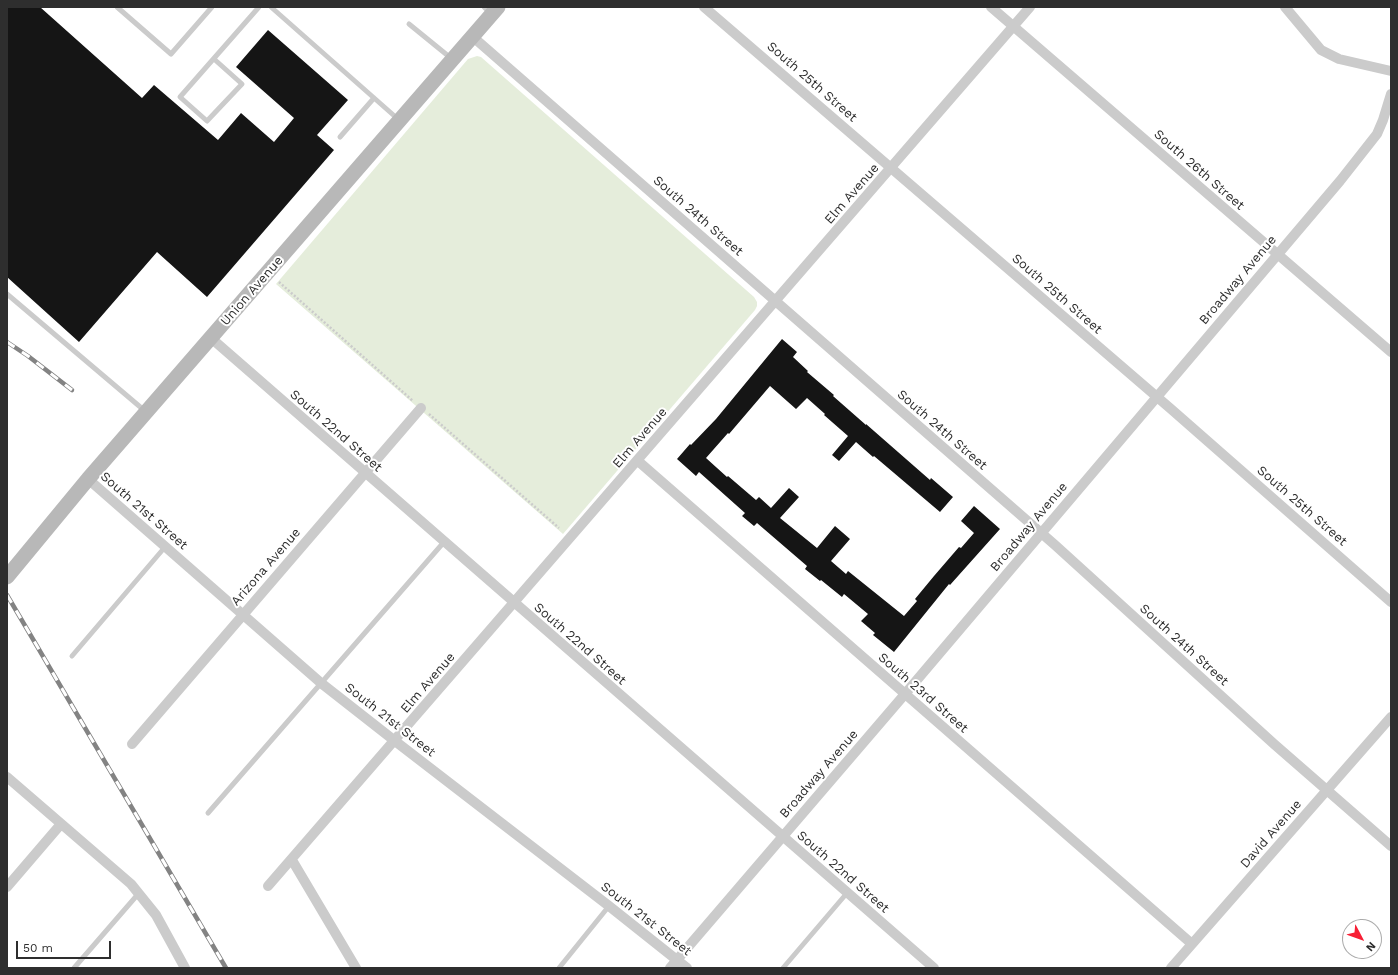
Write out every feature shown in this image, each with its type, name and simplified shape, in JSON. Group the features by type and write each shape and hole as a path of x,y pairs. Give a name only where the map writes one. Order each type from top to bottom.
{"street":[{"name":"South 25th Street","path":"704,7 1156,396 1391,602"},
{"name":"South 26th Street","path":"991,7 1391,352"},
{"name":"Elm Avenue","path":"268,886 1030,7"},
{"path":"1285,7 1321,50 1340,59 1391,71"},
{"name":"Union Avenue","path":"7,577 88,479 473,37 491,9"},
{"name":"South 24th Street","path":"473,37 1041,533 1391,846"},
{"name":"Broadway Avenue","path":"670,968 905,694 1156,396 1340,181 1377,134 1391,94"},
{"name":"South 22nd Street","path":"211,338 364,473 934,968"},
{"name":"Arizona Avenue","path":"132,744 364,473 422,408"},
{"name":"South 23rd Street","path":"638,461 1192,944"},
{"name":"South 21st Street","path":"88,479 321,683 687,968"},
{"name":"David Avenue","path":"1171,968 1391,717"},
{"path":"7,777 131,884 156,915 186,968"},
{"path":"7,887 61,824"},
{"path":"292,860 356,968"}],"lane":[{"path":"117,7 171,54 212,7"},
{"path":"214,59 242,84 207,121 180,97 259,7"},
{"path":"271,7 400,121"},
{"path":"409,24 452,60"},
{"path":"340,136 374,98"},
{"path":"7,294 146,412"},
{"path":"208,813 444,542"},
{"path":"72,656 165,547"},
{"path":"74,968 139,893"},
{"path":"783,968 847,893"},
{"path":"559,968 609,906"}],"green space":[{"path":"477,56 481,57 754,297 757,302 755,310 563,534 276,284 468,59"}],"building":[{"path":"7,7 40,7 142,98 154,85 218,140 241,113 274,142 294,118 236,67 268,30 348,100 317,135 334,150 207,297 157,252 79,342 7,277"},
{"path":"782,339 797,352 793,357 808,371 807,372 930,480 931,478 953,497 940,512 856,442 839,461 832,455 848,436 807,398 796,409 770,386 729,434 728,433 706,458 727,477 728,476 756,500 759,497 771,508 789,488 799,497 780,518 817,548 835,526 850,539 831,561 846,574 848,571 904,616 917,601 915,599 934,576 959,547 961,548 974,533 961,521 974,506 1000,529 950,585 949,584 894,652 873,635 875,633 861,621 868,614 844,594 842,597 805,569 807,566 757,523 754,526 742,516 745,513 699,472 696,476 677,459 716,419"}],"railway":[{"path":"7,342 28,356 72,390"},
{"path":"7,595 226,968"}]}
